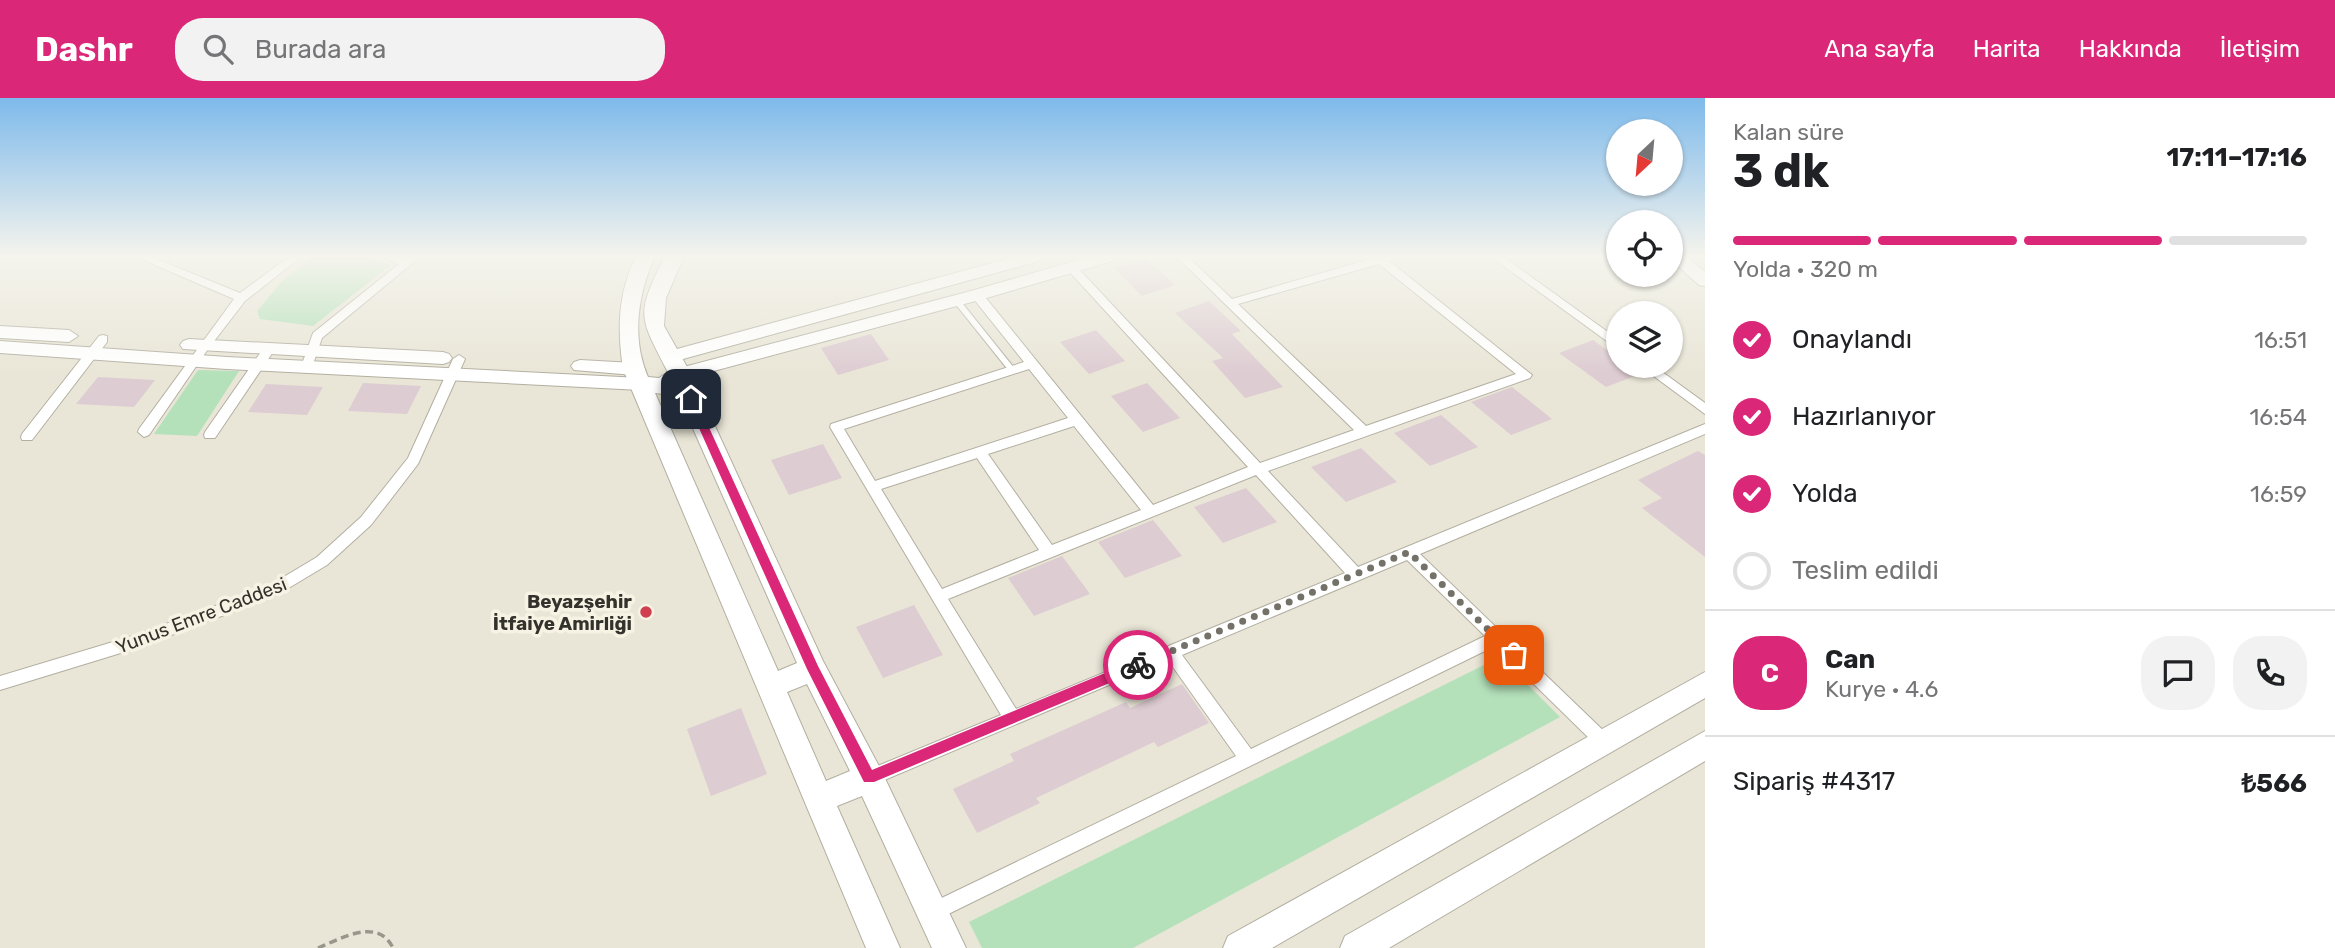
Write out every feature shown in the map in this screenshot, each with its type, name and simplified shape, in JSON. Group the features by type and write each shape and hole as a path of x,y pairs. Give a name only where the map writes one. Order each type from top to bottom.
{"highway":[{"path":"630,296 627,335 637,376 883,948"},
{"path":"657,296 653,310 654,326 676,365 813,669 869,778 948,948"},
{"path":"637,376 651,358 676,365"},
{"path":"637,376 663,386 676,365"},
{"path":"771,686 813,669"},
{"path":"1240,948 1705,684"},
{"path":"1357,948 1705,745"},
{"path":"819,799 869,778"}],"main road":[{"path":"676,365 906,296"},
{"path":"676,365 973,296"},
{"path":"1,336 199,353 257,365 310,358"},
{"path":"199,353 269,349 310,358 637,376"}],"street":[{"path":"235,296 241,298"},
{"path":"144,432 199,353 244,296"},
{"path":"310,358 317,335 366,296"},
{"path":"977,296 1151,513"},
{"path":"1097,296 1356,575"},
{"path":"1222,296 1364,432"},
{"path":"1230,303 1256,296"},
{"path":"938,597 1258,470 1526,375 1432,296"},
{"path":"1550,296 1606,337"},
{"path":"27,437 98,345"},
{"path":"210,435 269,349"},
{"path":"1012,718 836,427 1032,364"},
{"name":"Yunus Emre Caddesi","path":"0,682 138,642 272,591 307,572 353,535 397,483 413,460 456,365"},
{"path":"1662,378 1705,409"},
{"path":"872,487 1077,420"},
{"path":"869,778 1705,429"},
{"path":"980,452 1049,553"},
{"path":"1409,552 1603,741"},
{"path":"932,914 1496,638"},
{"path":"1171,652 1248,759"}],"lane":[{"path":"956,300 1012,370"}],"path":[{"path":"318,948 371,930 385,934 393,948"}],"green space":[{"path":"270,296 352,296 313,326 260,319 257,311"},
{"path":"198,370 239,371 197,436 154,434"},
{"path":"1500,657 1560,717 1133,948 982,948 969,922"}],"building":[{"path":"1209,301 1241,331 1232,334 1283,387 1245,398 1212,361 1223,358 1175,313"},
{"path":"1096,330 1125,361 1089,374 1060,342"},
{"path":"871,334 889,360 838,375 821,348"},
{"path":"1593,340 1606,350 1606,378 1630,378 1606,387 1559,353"},
{"path":"98,377 155,380 134,407 76,404"},
{"path":"363,383 421,386 407,414 348,411"},
{"path":"1147,383 1180,418 1143,432 1111,396"},
{"path":"266,384 323,387 307,415 248,412"},
{"path":"1512,387 1552,419 1511,435 1471,402"},
{"path":"1441,415 1478,447 1430,466 1394,433"},
{"path":"823,444 842,478 789,495 771,460"},
{"path":"1361,448 1397,482 1346,502 1311,467"},
{"path":"1698,451 1705,455 1705,557 1642,508 1662,498 1638,480"},
{"path":"1246,488 1277,522 1223,543 1194,507"},
{"path":"1153,520 1182,556 1125,578 1098,542"},
{"path":"1062,556 1090,594 1034,616 1008,578"},
{"path":"914,605 943,655 883,678 856,627"},
{"path":"1182,684 1209,723 1158,747 1154,742 1036,798 1040,803 977,833 953,789 1014,761 1010,754 1126,702 1130,708"},
{"path":"741,708 767,774 711,796 687,729"}],"way so far":[{"path":"1138,665 1409,552 1514,655"}],"place":[{"name":"Beyazşehir İtfaiye Amirliği","path":"646,612"}],"route":[{"path":"691,399 813,669 869,778 1138,665"}]}
